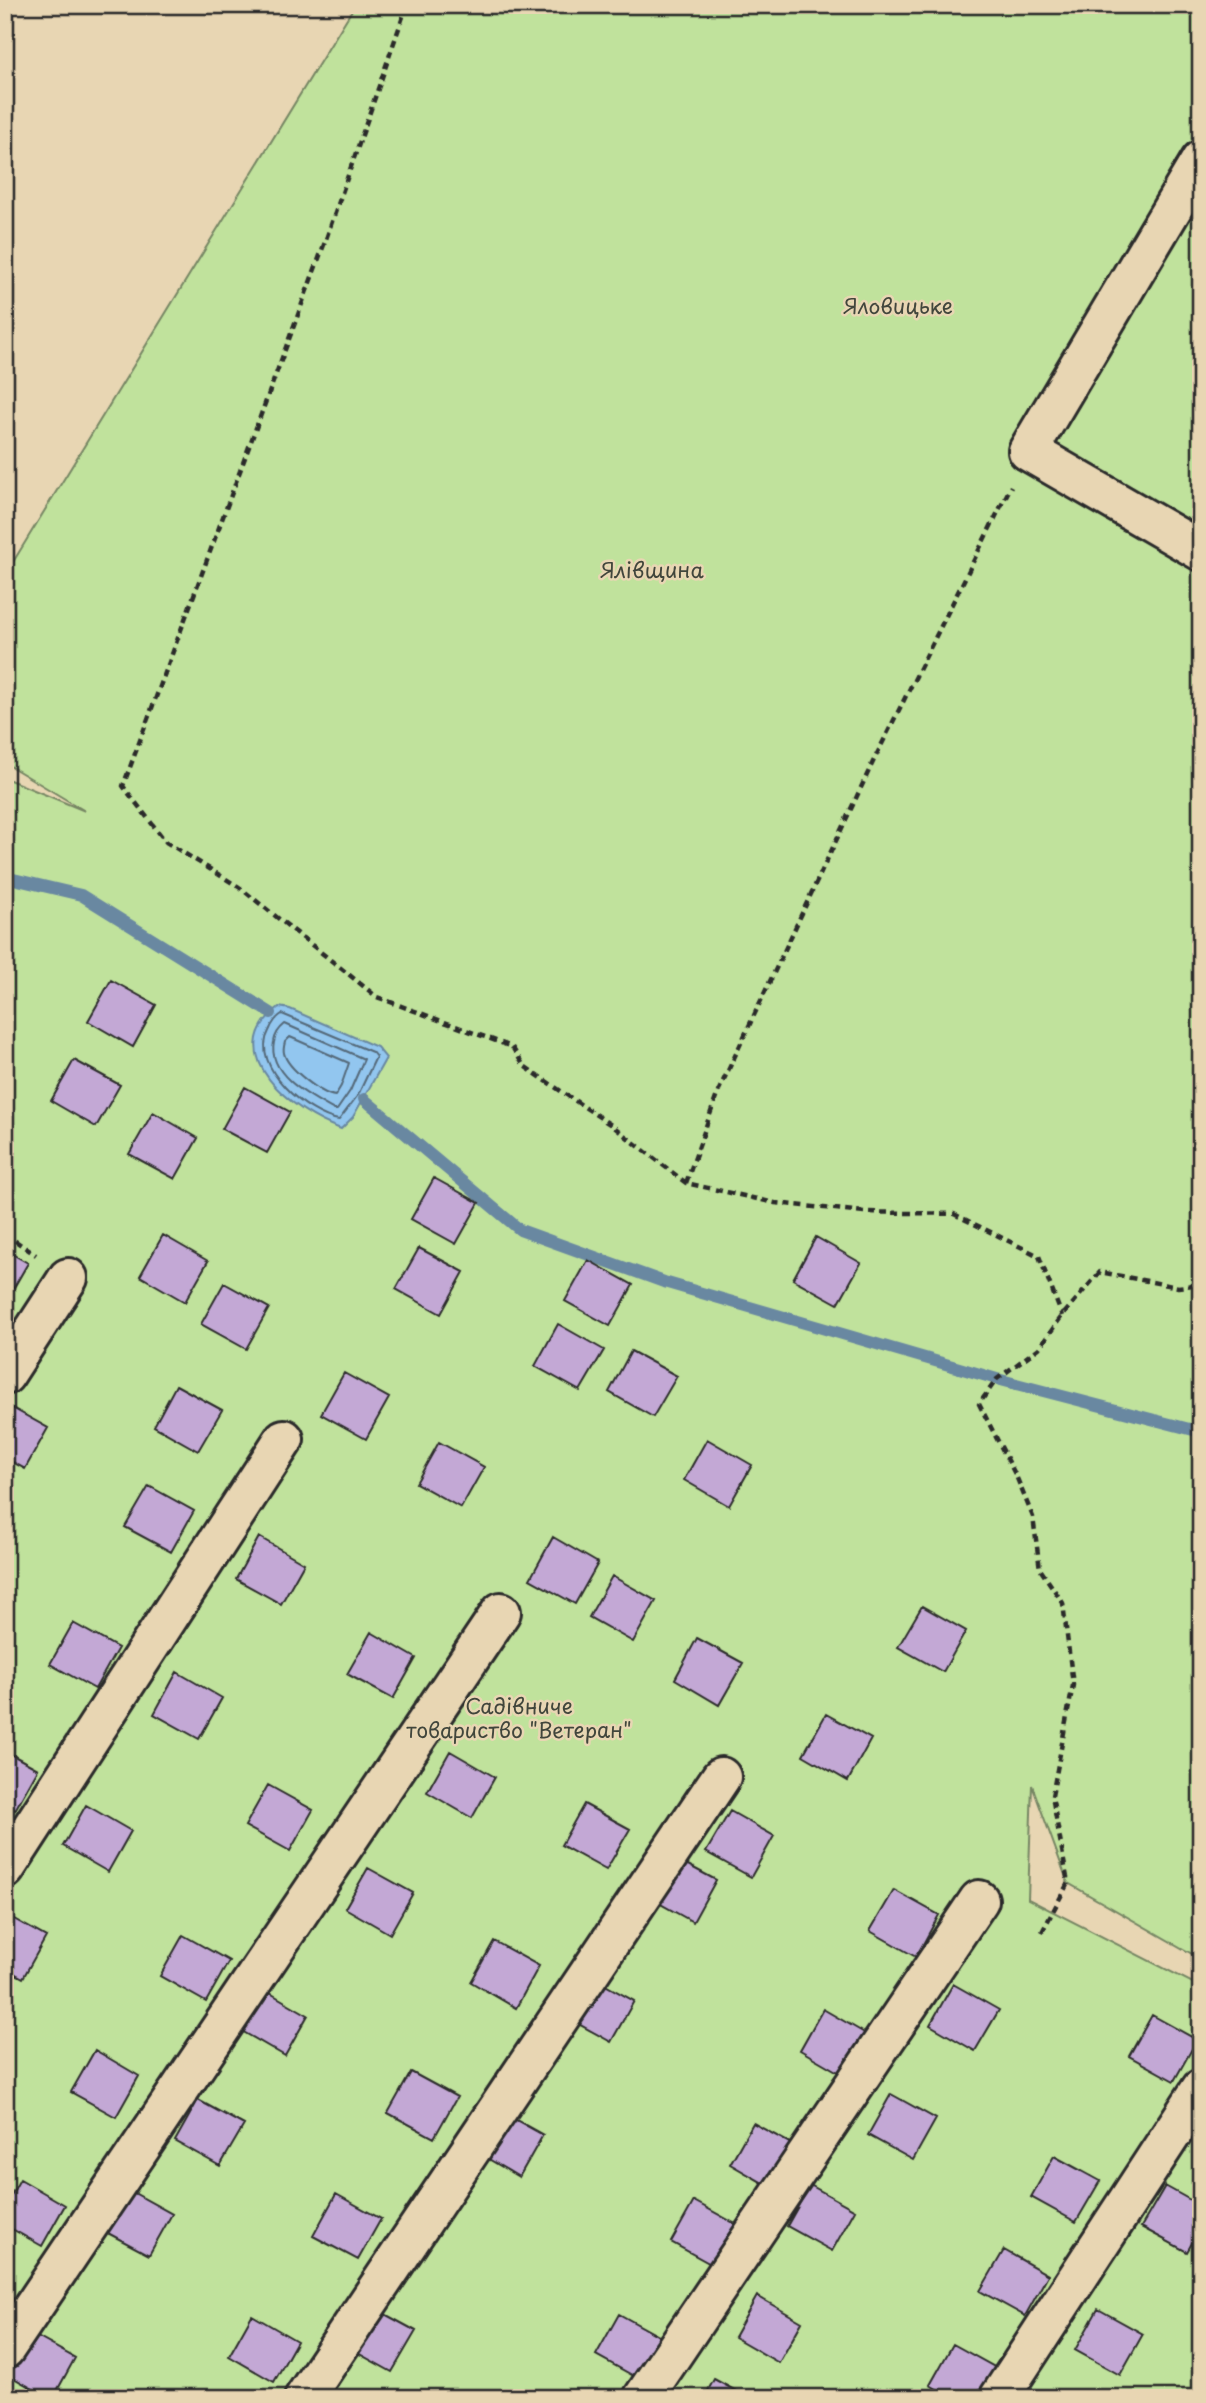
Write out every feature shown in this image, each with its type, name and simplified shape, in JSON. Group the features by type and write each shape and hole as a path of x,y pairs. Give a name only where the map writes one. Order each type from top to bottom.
{"street":[{"path":"1201,160 1028,450 1201,551"},
{"path":"5,1375 68,1278"},
{"path":"5,1870 284,1439"},
{"path":"5,2349 501,1612"},
{"path":"304,2398 721,1777"},
{"path":"643,2398 979,1900"},
{"path":"999,2398 1201,2089"}],"path":[{"path":"407,5 325,242 123,786 166,842 239,887 377,997 512,1047 524,1066 614,1127 686,1183 775,1203 864,1212 954,1214 1039,1256 1062,1315"},
{"path":"686,1183 718,1092 861,786 1028,450"},
{"path":"1042,1932 1068,1884 1052,1796 1073,1685 1063,1603 1040,1569 1033,1517 1016,1476 979,1404 997,1379 1039,1348 1062,1315 1100,1272 1178,1287 1201,1284"}],"green space":[{"path":"355,5 1201,5 1201,1959 1068,1883 1032,1785 1028,1899 1201,1987 1201,2398 5,2398 5,778 85,811 5,763 5,575"}],"water":[{"path":"279,1007 290,1009 377,1047 386,1058 353,1117 341,1129 303,1110 285,1096 270,1080 259,1062 256,1044 262,1025"}],"building":[{"path":"111,980 156,1005 133,1047 88,1021"},
{"path":"74,1060 120,1085 96,1127 51,1101"},
{"path":"245,1087 290,1112 267,1153 222,1129"},
{"path":"153,1112 198,1138 175,1179 129,1154"},
{"path":"434,1178 479,1203 456,1244 411,1219"},
{"path":"163,1235 208,1261 185,1302 140,1276"},
{"path":"816,1237 861,1263 838,1304 793,1279"},
{"path":"419,1248 464,1272 441,1314 396,1289"},
{"path":"5,1250 28,1263 5,1303"},
{"path":"588,1260 633,1285 610,1326 565,1301"},
{"path":"224,1283 269,1308 246,1349 201,1324"},
{"path":"558,1324 604,1350 580,1391 535,1366"},
{"path":"631,1351 677,1376 653,1417 609,1392"},
{"path":"344,1373 389,1398 366,1439 321,1414"},
{"path":"176,1385 222,1410 198,1451 154,1426"},
{"path":"5,1404 48,1428 25,1469 5,1458"},
{"path":"707,1439 752,1465 729,1506 684,1480"},
{"path":"439,1442 484,1467 461,1508 416,1483"},
{"path":"149,1486 194,1511 171,1552 125,1527"},
{"path":"259,1537 304,1563 281,1604 236,1579"},
{"path":"553,1537 598,1563 575,1604 530,1579"},
{"path":"612,1576 656,1601 633,1642 589,1617"},
{"path":"922,1606 966,1631 943,1672 898,1647"},
{"path":"73,1623 118,1648 95,1689 50,1664"},
{"path":"371,1632 416,1658 393,1699 347,1674"},
{"path":"697,1638 743,1663 719,1705 675,1679"},
{"path":"177,1672 222,1698 199,1739 154,1714"},
{"path":"826,1714 871,1739 848,1781 803,1755"},
{"path":"5,1751 38,1769 15,1810 5,1805"},
{"path":"450,1751 495,1777 472,1818 427,1792"},
{"path":"268,1785 313,1810 290,1851 245,1826"},
{"path":"584,1804 630,1829 606,1870 561,1845"},
{"path":"86,1805 131,1831 108,1872 63,1846"},
{"path":"730,1811 774,1836 751,1877 706,1852"},
{"path":"671,1856 716,1880 693,1922 648,1897"},
{"path":"368,1868 413,1893 390,1934 345,1908"},
{"path":"894,1890 939,1915 916,1957 870,1931"},
{"path":"5,1914 46,1937 23,1978 5,1968"},
{"path":"183,1935 229,1961 206,2002 160,1976"},
{"path":"494,1941 539,1966 516,2008 471,1982"},
{"path":"589,1976 634,2001 611,2042 566,2017"},
{"path":"953,1984 999,2010 975,2051 930,2025"},
{"path":"263,1989 308,2015 285,2056 240,2030"},
{"path":"823,2009 868,2035 845,2076 800,2050"},
{"path":"1152,2015 1197,2040 1174,2081 1129,2056"},
{"path":"95,2050 139,2076 116,2117 71,2092"},
{"path":"411,2072 457,2097 434,2138 388,2113"},
{"path":"891,2094 936,2119 913,2160 868,2135"},
{"path":"198,2100 244,2125 220,2166 175,2141"},
{"path":"498,2110 543,2135 519,2177 475,2151"},
{"path":"753,2123 799,2148 775,2190 730,2164"},
{"path":"1054,2156 1100,2181 1076,2222 1031,2197"},
{"path":"20,2179 65,2205 42,2246 5,2225 5,2206"},
{"path":"810,2185 855,2210 832,2251 787,2226"},
{"path":"1165,2186 1201,2206 1201,2227 1187,2252 1141,2227"},
{"path":"127,2189 172,2214 149,2255 104,2231"},
{"path":"336,2194 381,2219 358,2260 313,2236"},
{"path":"694,2201 739,2226 716,2267 671,2242"},
{"path":"1004,2250 1048,2275 1025,2316 980,2291"},
{"path":"757,2296 802,2322 779,2363 734,2337"},
{"path":"370,2306 416,2331 392,2372 347,2347"},
{"path":"1098,2309 1143,2334 1120,2375 1075,2350"},
{"path":"619,2314 664,2339 641,2380 596,2355"},
{"path":"252,2315 297,2341 274,2382 229,2356"},
{"path":"30,2333 75,2358 53,2398 7,2374"},
{"path":"953,2344 998,2369 982,2398 952,2398 930,2385"},
{"path":"714,2379 749,2398 704,2398"}],"waterway":[{"path":"5,877 81,895 271,1013"},
{"path":"364,1099 520,1230 664,1282 997,1379 1201,1432"}],"park label":[{"name":"Яловицьке","path":"898,307"},
{"name":"Ялівщина","path":"652,571"},
{"name":"Садівниче товариство \"Ветеран\"","path":"519,1719"}]}
